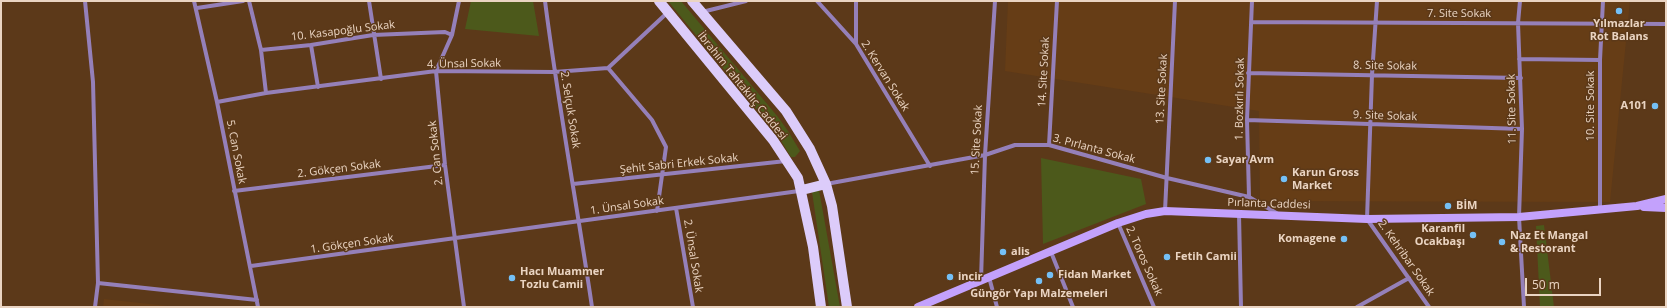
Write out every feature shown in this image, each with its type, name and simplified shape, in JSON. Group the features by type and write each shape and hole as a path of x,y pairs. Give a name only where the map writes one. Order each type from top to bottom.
{"main road":[{"name":"İbrahim Tahtakılıç Caddesi","path":"659,1 667,13 773,140 798,178 802,190 813,247 821,307"},
{"name":"İbrahim Tahtakılıç Caddesi","path":"692,1 786,111 810,148 826,184 832,206 848,307"},
{"path":"802,190 826,184"}],"street":[{"path":"85,1 93,82 98,283 95,307"},
{"name":"5. Can Sokak","path":"194,1 197,8 217,102 258,307"},
{"path":"197,8 243,1"},
{"path":"249,1 261,50 266,93"},
{"path":"369,1 373,35 381,79"},
{"name":"2. Can Sokak","path":"459,1 452,35 436,71 445,165 464,307"},
{"name":"2. Selçuk Sokak","path":"545,1 554,72 580,222 592,307"},
{"path":"702,12 746,1"},
{"name":"2. Kervan Sokak","path":"817,1 856,44 930,166"},
{"path":"856,1 856,44"},
{"name":"15. Site Sokak","path":"981,280 984,155 995,1"},
{"name":"14. Site Sokak","path":"1049,145 1057,1"},
{"name":"13. Site Sokak","path":"1165,211 1175,1"},
{"name":"1. Bozkırlı Sokak","path":"1249,197 1247,120 1252,1"},
{"path":"1367,219 1372,75 1377,1"},
{"name":"11. Site Sokak","path":"1520,1 1518,23 1522,129 1519,217 1524,307"},
{"name":"10. Site Sokak","path":"1600,210 1600,60 1603,1"},
{"path":"657,211 666,147 652,120 608,68 667,13"},
{"name":"7. Site Sokak","path":"1251,22 1666,24"},
{"name":"10. Kasapoğlu Sokak","path":"261,50 311,45 373,35 445,32 452,35"},
{"path":"311,45 318,87"},
{"path":"1519,59 1600,60"},
{"name":"4. Ünsal Sokak","path":"217,102 266,93 436,71 554,72 608,68"},
{"name":"8. Site Sokak","path":"1248,73 1521,78"},
{"name":"9. Site Sokak","path":"1247,120 1522,129"},
{"name":"3. Pırlanta Sokak","path":"826,184 984,155 1015,145 1049,145 1167,178 1249,197 1282,216"},
{"name":"Şehit Sabri Erkek Sokak","path":"573,184 786,161"},
{"name":"2. Gökçen Sokak","path":"234,191 445,165"},
{"name":"1. Ünsal Sokak","path":"456,239 802,190"},
{"path":"1637,206 1666,199"},
{"path":"1637,206 1666,208"},
{"name":"Pırlanta Caddesi","path":"921,306 1118,223 1146,214 1165,211 1367,219 1519,217 1637,206"},
{"name":"2. Ünsal Sokak","path":"676,208 693,307"},
{"path":"1239,214 1240,307"},
{"name":"2. Kehribar Sokak","path":"1367,219 1430,307"},
{"name":"2. Toros Sokak","path":"1118,223 1154,307"},
{"name":"1. Gökçen Sokak","path":"251,266 456,239"},
{"path":"1050,251 1072,307"},
{"path":"989,277 997,307"},
{"path":"1357,307 1409,278"},
{"path":"98,283 257,300"}],"shaded area":[{"path":"1008,1 1630,1 1610,202 1260,201 1259,111 1005,71"},
{"path":"104,299 177,307 103,307"}],"green space":[{"path":"471,1 533,1 539,36 465,29"},
{"path":"668,1 681,1 778,117 800,151 795,157 791,157 777,134"},
{"path":"1041,158 1141,179 1146,204 1043,244"},
{"path":"819,190 840,307 829,307 812,192"},
{"path":"1544,225 1554,307 1540,307 1536,226"}],"place":[{"name":"Yılmazlar Rot Balans","path":"1619,11"},
{"name":"A101","path":"1655,106"},
{"name":"Sayar Avm","path":"1208,160"},
{"name":"Karun Gross Market","path":"1284,179"},
{"name":"BİM","path":"1448,206"},
{"name":"Karanfil Ocakbaşı","path":"1473,235"},
{"name":"Komagene","path":"1344,239"},
{"name":"Naz Et Mangal & Restorant","path":"1502,242"},
{"name":"alis","path":"1003,252"},
{"name":"Fetih Camii","path":"1167,257"},
{"name":"Fidan Market","path":"1050,275"},
{"name":"incir","path":"950,277"},
{"name":"Hacı Muammer Tozlu Camii","path":"512,278"},
{"name":"Güngör Yapı Malzemeleri","path":"1039,281"}]}
